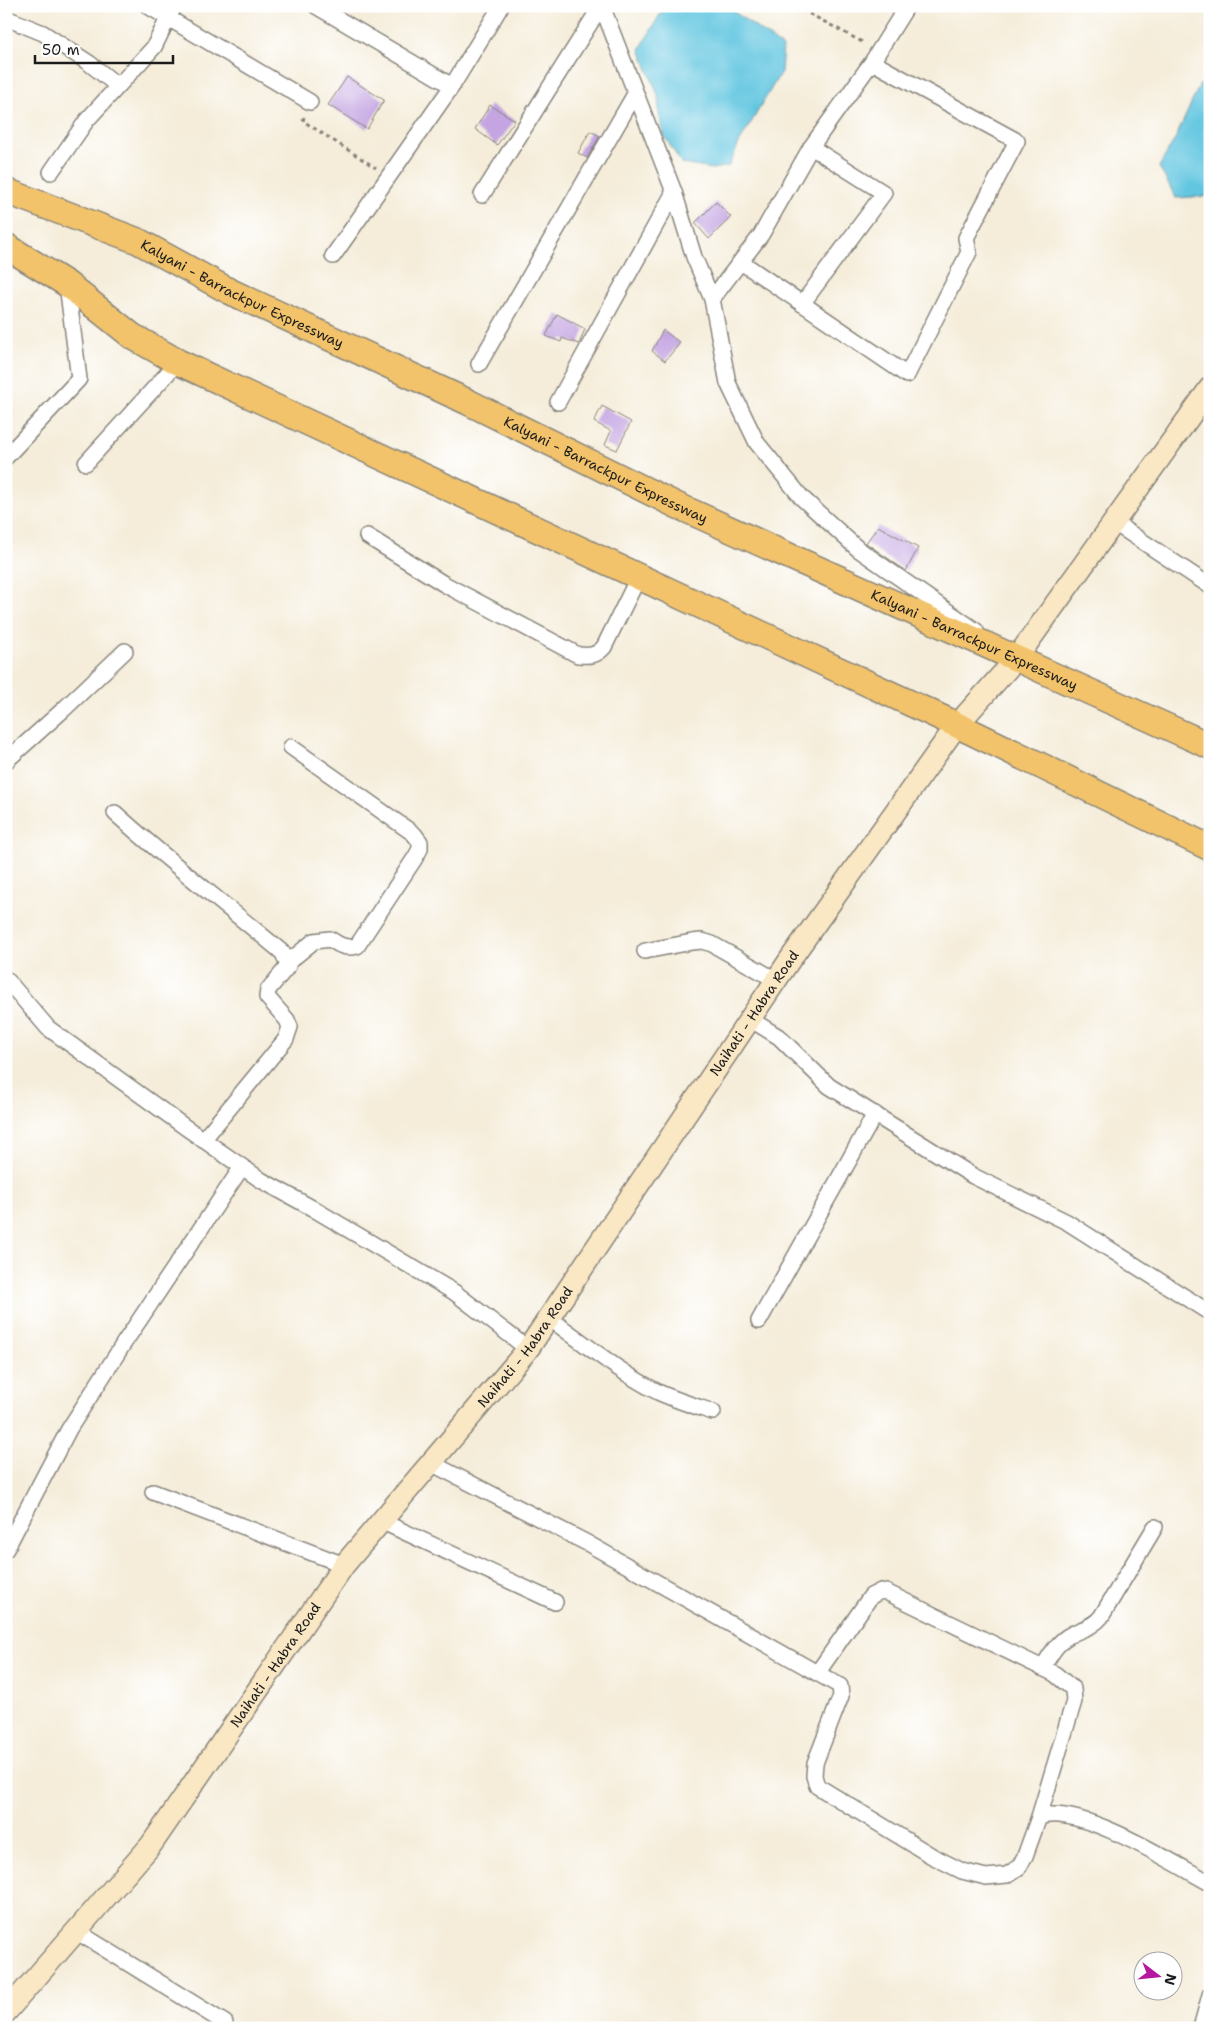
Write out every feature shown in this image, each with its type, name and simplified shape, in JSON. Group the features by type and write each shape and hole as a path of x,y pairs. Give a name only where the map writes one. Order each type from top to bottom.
{"highway":[{"name":"Kalyani - Barrackpur Expressway","path":"6,191 138,241 229,291 468,402 676,504 1210,746"},
{"path":"6,246 67,284 132,336 178,362 958,725 1210,848"}],"main road":[{"name":"Naihati - Habra Road","path":"6,2012 151,1845 344,1565 528,1349 776,980 958,725 1016,658 1210,388"}],"street":[{"path":"148,6 170,12 310,102"},
{"path":"316,6 452,86"},
{"path":"333,256 452,86 501,6"},
{"path":"601,6 674,192 694,257 712,299 728,383 757,443 802,498 858,549 1016,658"},
{"path":"482,195 601,6"},
{"path":"712,299 761,236 811,147 875,56 907,6"},
{"path":"51,172 87,120 154,47 170,12"},
{"path":"6,18 43,33 89,63 118,86"},
{"path":"741,262 907,375 969,252 966,238 1017,141 875,56"},
{"path":"479,364 635,94"},
{"path":"802,304 884,193 811,147"},
{"path":"558,402 674,192"},
{"path":"6,457 79,379 67,284"},
{"path":"86,463 178,362"},
{"path":"1113,522 1210,586"},
{"path":"367,536 444,584 578,655 590,656 598,654 604,647 639,576"},
{"path":"6,761 125,651"},
{"path":"203,1140 286,1039 290,1027 287,1020 267,997 268,990 284,971 287,963 314,941 330,939 342,947 350,948 357,946 420,849 420,842 414,834 291,747"},
{"path":"115,813 151,846 208,890 283,953 287,963"},
{"path":"645,951 702,941 712,944 776,980"},
{"path":"6,979 48,1028 203,1140 260,1180 312,1208 454,1292 528,1349"},
{"path":"750,1019 779,1037 829,1086 973,1176 1067,1222 1210,1313"},
{"path":"759,1321 875,1114"},
{"path":"6,1549 69,1429 242,1167"},
{"path":"549,1318 624,1372 660,1393 713,1412"},
{"path":"431,1463 587,1543 840,1686 841,1696 815,1763 814,1776 818,1786 826,1793 932,1856 962,1871 986,1877 1007,1875 1019,1867 1026,1856 1074,1701 1073,1689 1068,1684 1042,1668 881,1591 871,1596 818,1672"},
{"path":"153,1492 344,1565"},
{"path":"381,1522 555,1602"},
{"path":"1042,1668 1056,1647 1064,1639 1089,1628 1101,1617 1156,1527"},
{"path":"1039,1816 1046,1814 1080,1818 1104,1826 1210,1883"},
{"path":"76,1931 225,2023"},
{"path":"1201,2028 1210,1995"}],"path":[{"path":"796,6 875,56"},
{"path":"310,102 303,121 389,176"}],"water":[{"path":"665,6 726,6 783,47 781,72 739,143 729,166 712,169 682,164 664,136 659,114 658,95 640,49"},
{"path":"1200,84 1210,90 1210,196 1176,198 1159,167 1176,137"}],"building":[{"path":"347,77 384,100 367,129 328,105"},
{"path":"490,105 515,120 497,145 475,129"},
{"path":"590,131 600,136 587,158 578,153"},
{"path":"716,202 731,217 709,239 695,223"},
{"path":"557,314 585,329 579,344 562,338 561,342 546,336"},
{"path":"663,330 680,343 665,361 652,351"},
{"path":"602,406 631,422 617,450 605,445 611,431 594,422"},
{"path":"878,526 918,548 906,571 866,543"}]}
